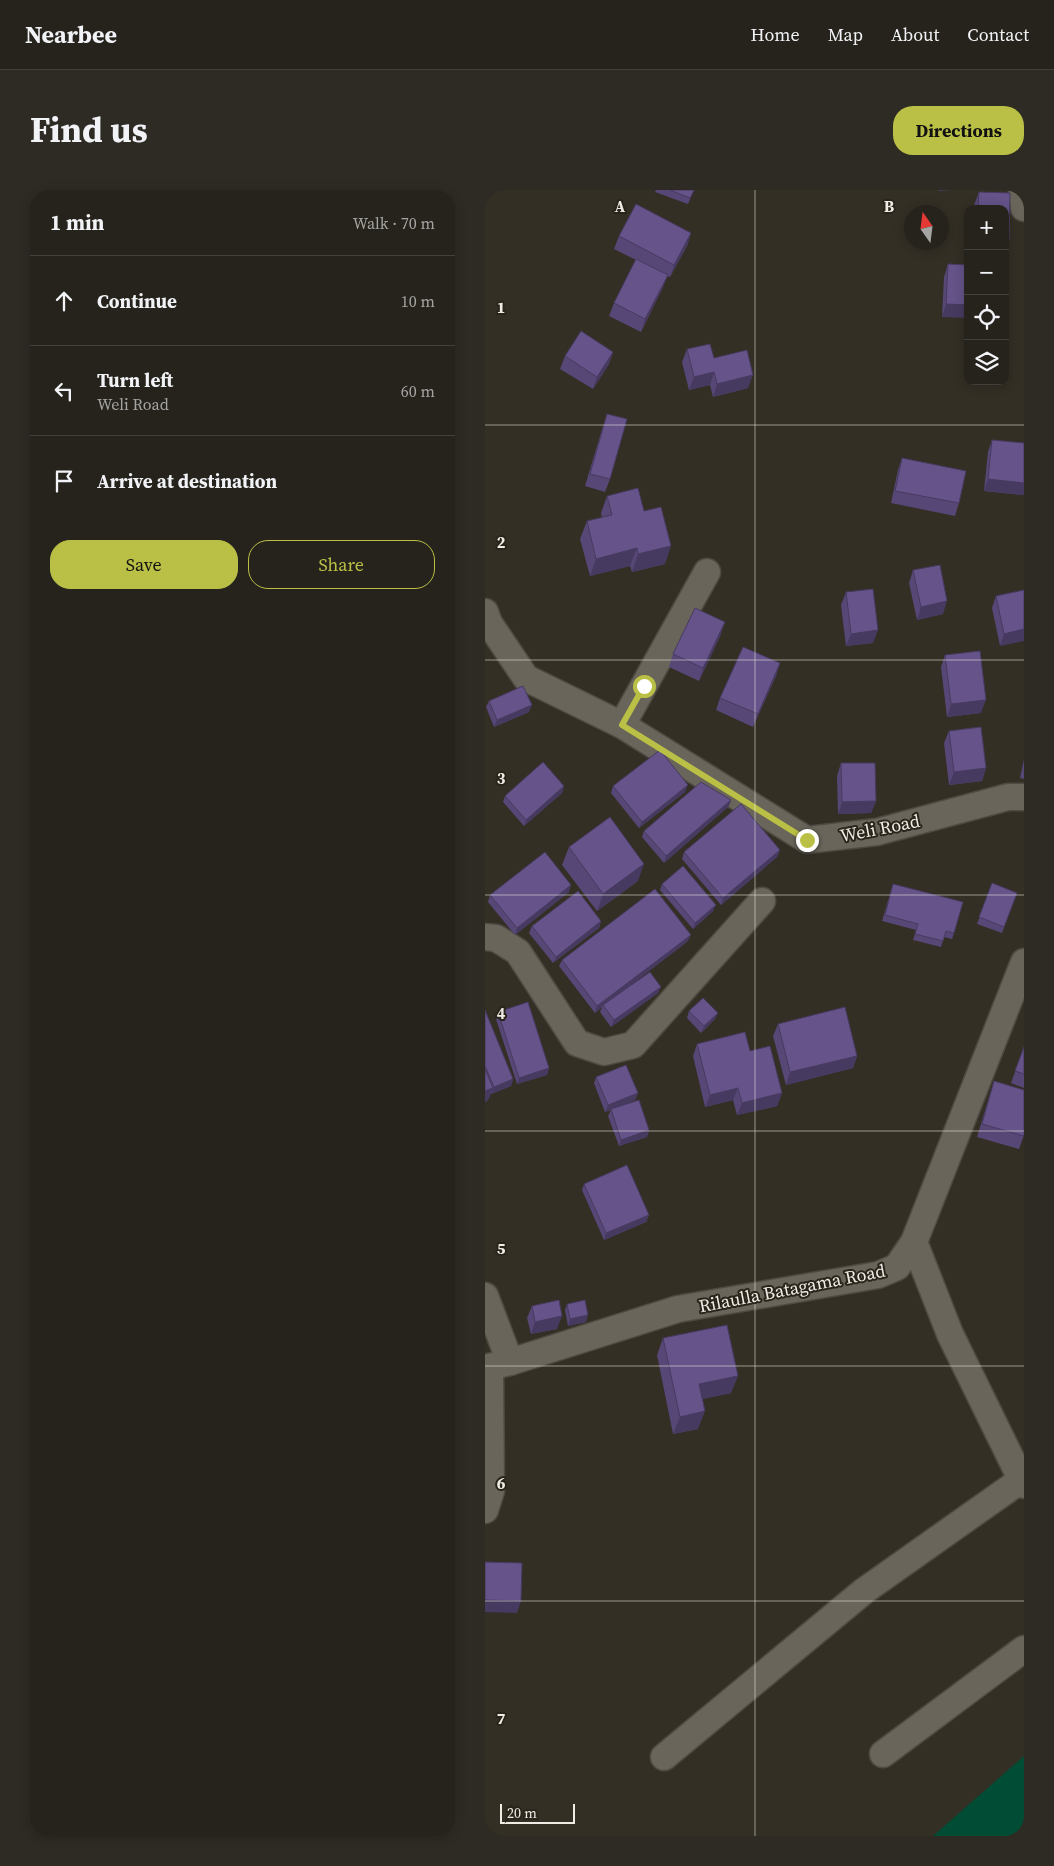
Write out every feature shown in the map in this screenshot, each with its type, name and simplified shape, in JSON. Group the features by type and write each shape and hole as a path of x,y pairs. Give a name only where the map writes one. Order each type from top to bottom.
{"street":[{"path":"1022,190 1024,208"},
{"path":"622,725 707,572"},
{"name":"Weli Road","path":"485,612 489,623 526,678 622,725 807,840 877,832 1008,797 1024,797"},
{"path":"485,937 496,938 518,952 577,1043 604,1052 633,1045 762,901"},
{"name":"Rilaulla Batagama Road","path":"495,1366 678,1309 877,1275 897,1267 914,1242 1024,962"},
{"path":"664,1757 864,1591 1022,1483 950,1334 914,1242"},
{"path":"485,1296 495,1366 491,1491 485,1510"},
{"path":"883,1754 1024,1649"}],"green space":[{"path":"1024,1756 1024,1836 933,1836"}],"building":[{"path":"670,190 694,190 690,198"},
{"path":"979,192 1010,193 1009,240 1009,205 978,205"},
{"path":"636,204 691,233 674,265 619,236"},
{"path":"636,259 668,275 645,319 614,303"},
{"path":"948,264 964,265 964,305 946,304"},
{"path":"581,331 613,352 597,377 565,356"},
{"path":"710,344 714,358 747,350 753,375 717,384 714,372 694,377 687,349"},
{"path":"607,414 627,419 610,479 590,474"},
{"path":"992,440 1024,443 1024,483 988,479"},
{"path":"902,458 966,471 959,503 895,491"},
{"path":"638,488 644,511 661,507 671,546 638,554 637,548 596,559 587,521 612,515 607,496"},
{"path":"940,565 947,601 921,607 913,570"},
{"path":"873,589 878,630 851,634 846,592"},
{"path":"1024,590 1024,629 1004,634 996,596"},
{"path":"695,608 725,622 703,668 673,654"},
{"path":"743,647 780,663 758,714 720,698"},
{"path":"980,651 986,700 951,704 945,655"},
{"path":"523,686 532,705 497,720 489,701"},
{"path":"981,727 986,768 954,772 949,731"},
{"path":"660,750 688,785 642,822 613,786"},
{"path":"543,762 564,786 526,820 505,796"},
{"path":"841,763 875,763 876,801 842,802"},
{"path":"701,782 731,800 666,856 644,831"},
{"path":"741,804 780,850 723,898 684,852"},
{"path":"610,817 644,864 603,894 569,847"},
{"path":"545,852 571,885 517,928 490,895"},
{"path":"683,866 716,905 695,923 662,884"},
{"path":"992,883 1017,893 1004,927 979,917"},
{"path":"893,884 963,902 954,933 946,931 943,941 915,934 918,924 885,915"},
{"path":"655,889 691,935 597,1006 562,960"},
{"path":"578,891 601,921 556,957 532,926"},
{"path":"650,972 661,987 614,1020 603,1005"},
{"path":"703,998 718,1013 704,1026 689,1011"},
{"path":"528,1002 549,1068 519,1078 498,1012"},
{"path":"845,1007 857,1056 790,1072 778,1024"},
{"path":"485,1010 513,1079 494,1087 485,1066"},
{"path":"745,1032 750,1051 770,1046 782,1093 742,1103 738,1088 710,1095 697,1044"},
{"path":"1024,1047 1024,1074 1015,1071"},
{"path":"626,1065 638,1093 608,1105 596,1077"},
{"path":"485,1069 493,1088 485,1091"},
{"path":"994,1081 1024,1090 1024,1136 982,1124"},
{"path":"639,1100 649,1130 621,1140 611,1109"},
{"path":"627,1165 649,1215 606,1233 584,1184"},
{"path":"559,1300 562,1316 535,1322 532,1306"},
{"path":"585,1300 588,1315 570,1319 567,1304"},
{"path":"727,1325 738,1376 699,1384 705,1411 680,1417 663,1338"},
{"path":"485,1562 522,1563 521,1601 485,1600"}],"route":[{"path":"644,686 622,725 807,840"}]}
